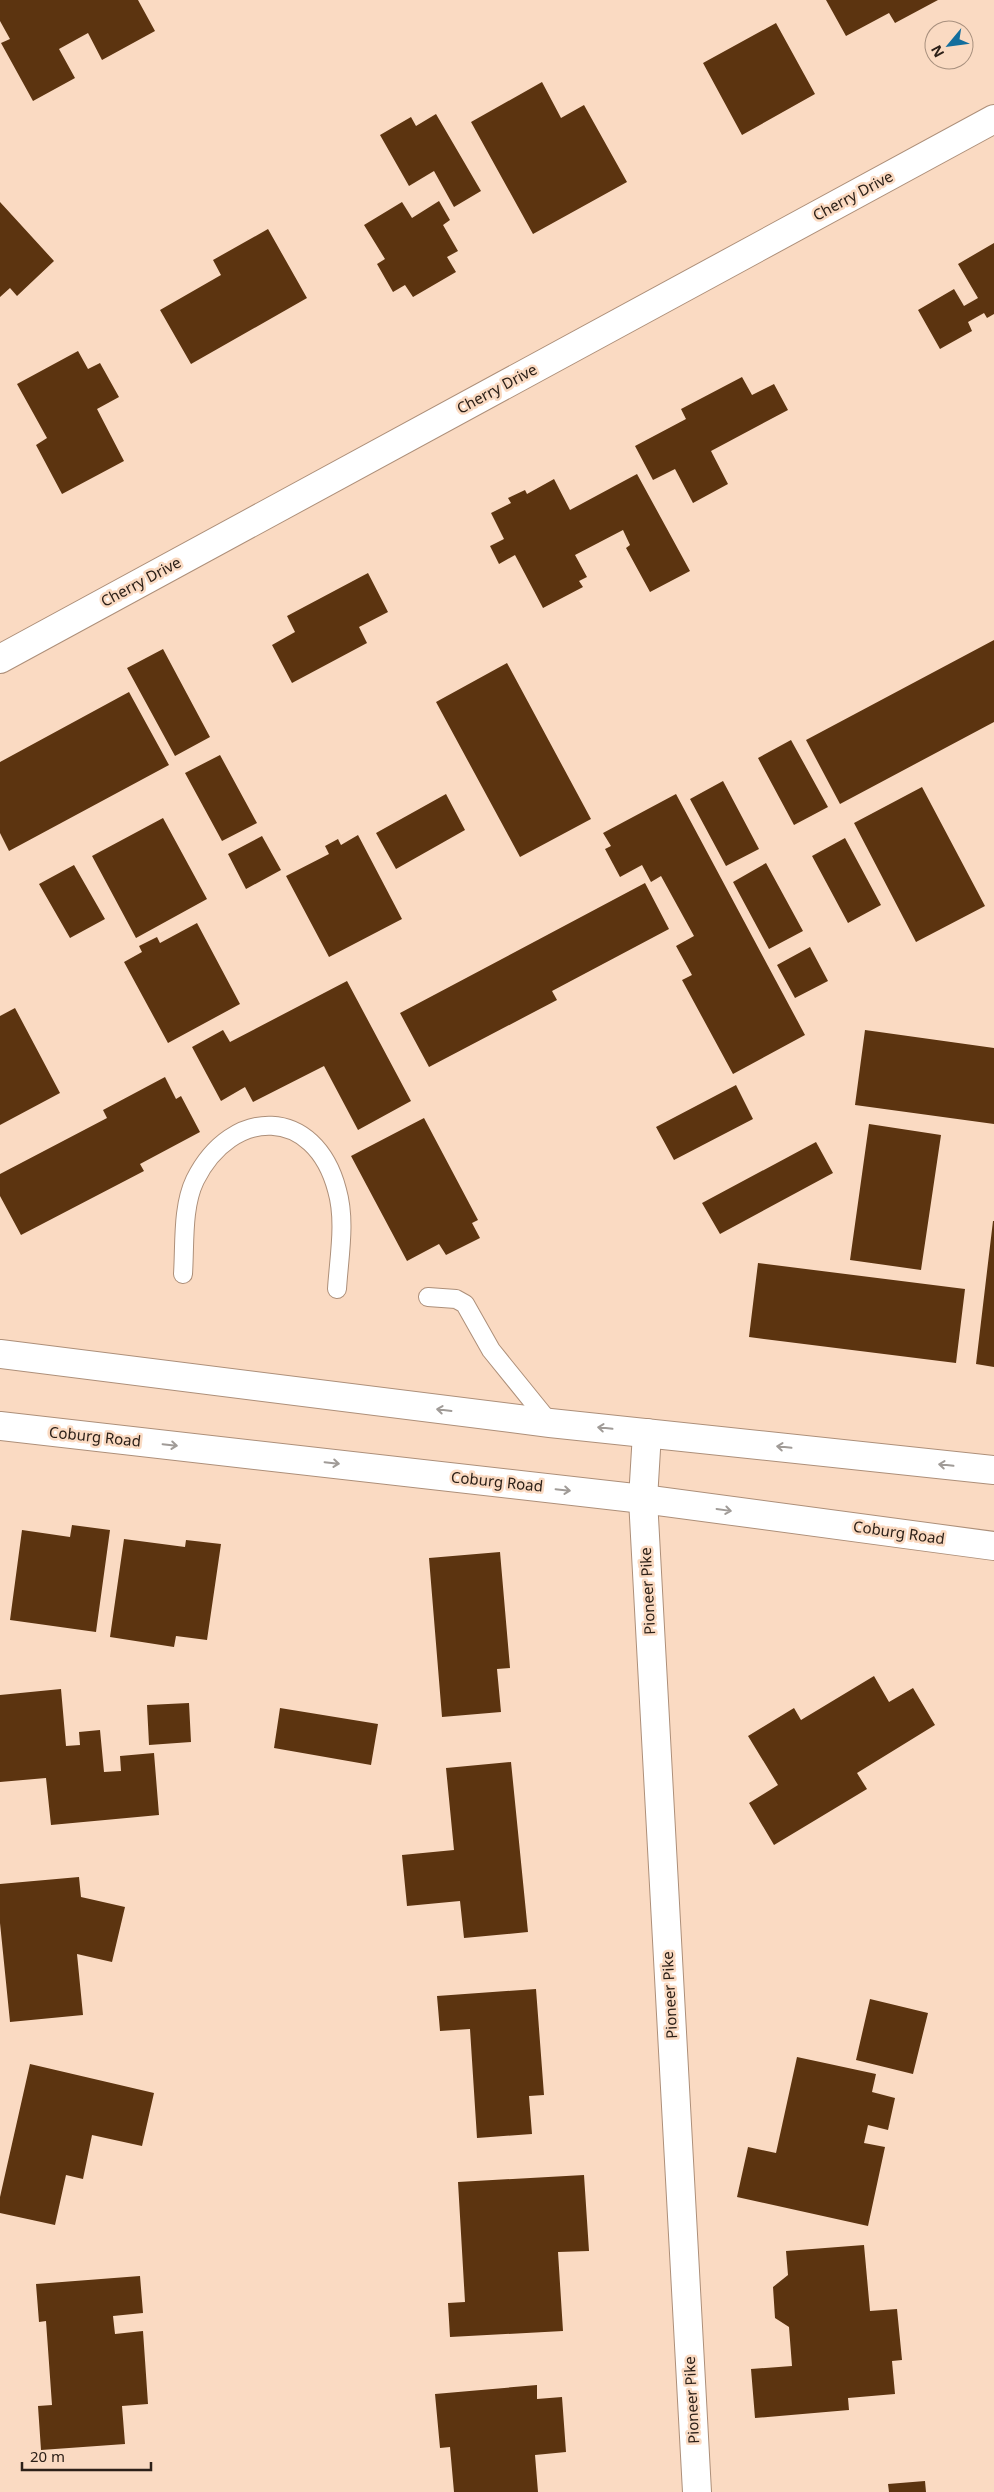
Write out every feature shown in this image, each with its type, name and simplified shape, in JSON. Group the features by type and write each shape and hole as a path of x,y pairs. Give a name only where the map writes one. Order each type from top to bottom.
{"street":[{"name":"Cherry Drive","path":"0,659 994,120"},
{"path":"0,1354 550,1423 994,1470"},
{"name":"Coburg Road","path":"0,1426 643,1499 994,1546"},
{"name":"Pioneer Pike","path":"647,1433 643,1499 697,2492"}],"lane":[{"path":"183,1274 188,1204 194,1182 202,1168 223,1144 236,1135 250,1128 279,1125 303,1136 313,1146 334,1178 341,1213 337,1289"},
{"path":"428,1297 456,1299 465,1304 491,1350 550,1423"}],"building":[{"path":"0,0 138,0 155,31 102,60 88,33 59,49 75,78 33,101 1,43 10,39 0,21"},
{"path":"826,0 938,0 895,23 889,13 846,36"},
{"path":"776,23 815,94 742,135 703,63"},
{"path":"542,82 561,118 584,105 627,182 533,234 471,122"},
{"path":"436,114 481,191 454,207 434,171 409,186 380,135 411,117 416,126"},
{"path":"439,201 450,220 443,225 458,251 447,257 456,272 413,297 405,285 393,292 377,264 385,259 364,225 402,202 412,218"},
{"path":"0,202 54,261 17,296 10,288 0,297"},
{"path":"268,229 307,298 191,364 160,310 221,275 213,260"},
{"path":"994,243 994,314 987,318 984,313 968,322 972,331 940,349 918,310 954,289 964,306 978,298 958,264"},
{"path":"78,351 88,369 100,363 119,397 97,409 124,461 62,494 36,445 47,438 17,384"},
{"path":"742,377 752,395 774,384 788,410 711,451 728,484 693,503 675,469 653,480 635,446 686,419 681,409"},
{"path":"637,474 690,571 650,592 626,548 630,545 623,530 575,555 587,577 579,581 583,587 543,608 515,555 499,564 490,546 504,539 491,513 511,503 508,498 525,490 527,494 554,479 570,510"},
{"path":"368,573 388,612 359,627 367,643 292,683 272,645 295,632 287,616"},
{"path":"994,640 994,722 840,804 806,740"},
{"path":"163,649 210,737 175,756 127,668"},
{"path":"507,663 591,819 520,857 436,702"},
{"path":"129,692 169,765 9,851 0,833 0,762"},
{"path":"791,740 828,807 794,825 758,758"},
{"path":"220,755 257,823 222,841 185,773"},
{"path":"723,781 759,849 726,866 690,799"},
{"path":"922,787 985,906 916,942 854,823"},
{"path":"446,794 465,830 396,869 376,833"},
{"path":"676,794 805,1035 733,1074 682,980 692,975 676,946 694,936 661,876 651,882 642,865 620,877 605,849 611,846 603,833"},
{"path":"163,818 207,899 136,938 92,856"},
{"path":"358,835 402,919 329,957 286,876 329,854 325,846 338,839 341,845"},
{"path":"262,836 281,870 246,889 228,854"},
{"path":"845,838 881,905 848,923 812,856"},
{"path":"766,863 803,931 769,949 733,882"},
{"path":"74,865 105,919 70,938 39,884"},
{"path":"645,883 669,929 552,991 557,1000 429,1067 400,1013"},
{"path":"197,923 240,1004 168,1043 124,962 142,952 139,946 157,937 160,943"},
{"path":"810,947 828,981 795,998 777,965"},
{"path":"347,981 411,1101 358,1130 324,1066 253,1102 245,1087 221,1101 192,1047 223,1030 230,1042"},
{"path":"15,1008 60,1093 0,1125 0,1016"},
{"path":"865,1030 994,1048 994,1124 855,1105"},
{"path":"165,1077 176,1099 181,1096 200,1132 140,1164 144,1171 21,1235 0,1196 0,1174 107,1118 103,1110"},
{"path":"736,1085 753,1119 674,1160 656,1127"},
{"path":"424,1118 478,1220 472,1223 480,1238 446,1255 439,1244 407,1261 351,1156"},
{"path":"869,1124 941,1135 921,1270 850,1260"},
{"path":"816,1142 833,1173 720,1234 702,1203"},
{"path":"994,1221 994,1367 976,1364"},
{"path":"758,1263 965,1289 956,1363 749,1337"},
{"path":"72,1525 110,1530 96,1632 10,1620 22,1530 70,1537"},
{"path":"124,1539 185,1547 186,1540 221,1544 207,1640 176,1636 174,1647 110,1637"},
{"path":"500,1552 510,1668 497,1669 501,1712 442,1717 429,1558"},
{"path":"874,1676 889,1702 913,1688 935,1725 857,1773 867,1789 774,1845 749,1803 778,1785 748,1736 794,1708 801,1720"},
{"path":"61,1689 66,1746 80,1745 79,1732 100,1730 104,1772 121,1771 120,1756 154,1753 159,1815 51,1825 46,1778 0,1782 0,1695"},
{"path":"189,1703 191,1742 149,1745 147,1705"},
{"path":"280,1708 378,1724 371,1765 274,1748"},
{"path":"511,1762 528,1932 464,1938 460,1901 407,1906 402,1855 454,1850 446,1768"},
{"path":"79,1877 81,1897 125,1907 112,1962 77,1954 83,2015 10,2022 0,1923 0,1884"},
{"path":"536,1989 544,2095 529,2096 532,2134 477,2138 470,2029 440,2031 437,1996"},
{"path":"870,1999 928,2013 913,2074 856,2060"},
{"path":"797,2057 876,2074 872,2092 895,2098 888,2130 868,2125 864,2143 885,2147 868,2226 737,2197 748,2147 776,2153"},
{"path":"30,2064 154,2093 142,2146 92,2135 83,2179 66,2175 55,2225 0,2213 0,2197"},
{"path":"584,2175 589,2251 558,2252 563,2331 450,2337 448,2303 465,2302 458,2182"},
{"path":"864,2245 870,2311 897,2309 902,2360 892,2361 895,2394 848,2398 849,2410 755,2418 751,2369 792,2366 789,2327 775,2318 773,2287 788,2275 786,2251"},
{"path":"140,2276 143,2313 113,2316 115,2334 143,2331 148,2404 122,2406 125,2444 41,2450 38,2406 52,2405 46,2321 39,2322 36,2284"},
{"path":"537,2385 537,2399 562,2397 566,2452 535,2455 538,2492 454,2492 450,2447 440,2448 435,2394"},
{"path":"925,2481 926,2492 889,2492 888,2484"}]}
